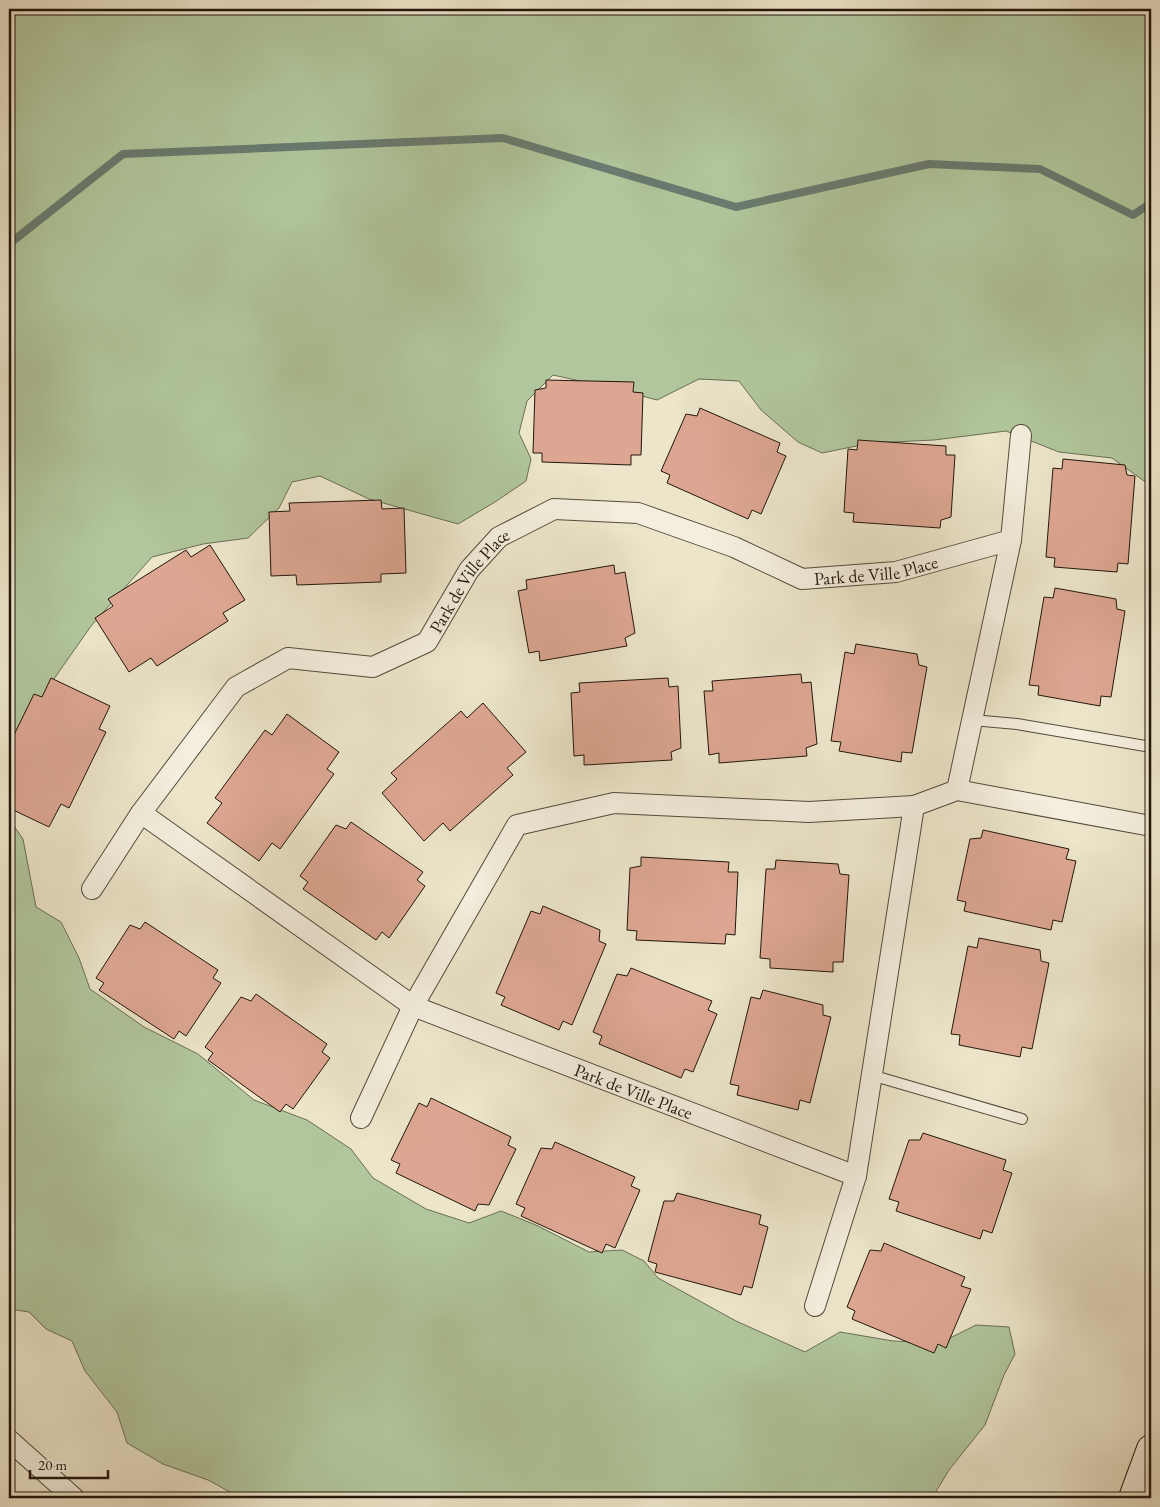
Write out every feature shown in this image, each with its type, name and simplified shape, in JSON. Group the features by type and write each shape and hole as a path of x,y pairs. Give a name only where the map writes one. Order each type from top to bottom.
{"street":[{"path":"957,790 1011,540 1022,435"},
{"name":"Park de Ville Place","path":"856,1176 413,1006 141,813 236,687 288,658 373,666 427,642 469,570 499,537 554,509 638,513 734,547 802,580 896,572 1011,540"},
{"path":"361,1118 413,1006 517,824 614,803 809,812 914,806 957,790 1151,826"},
{"path":"815,1306 856,1176 914,806"},
{"path":"92,889 141,813"},
{"path":"9,1440 74,1498"},
{"path":"1133,1498 1151,1450"}],"lane":[{"path":"972,720 1018,724 1151,747"},
{"path":"871,1075 1022,1119"}],"green space":[{"path":"9,9 1151,9 1151,486 1112,458 1059,452 1006,431 934,440 871,443 822,453 798,442 761,410 739,381 699,379 657,400 553,375 527,401 519,433 531,459 526,481 458,524 369,499 320,476 292,482 279,508 248,538 203,544 152,557 91,626 49,686 9,752"},
{"path":"9,819 23,839 36,907 61,922 79,958 90,989 144,1027 198,1054 254,1100 307,1120 351,1149 373,1178 426,1209 469,1223 501,1211 536,1225 589,1252 622,1250 644,1261 658,1278 736,1321 805,1352 840,1332 893,1341 940,1343 976,1325 1009,1327 1015,1354 1004,1375 985,1425 949,1470 932,1498 241,1498 208,1480 163,1464 127,1443 117,1412 85,1371 72,1341 46,1329 29,1312 9,1309"}],"building":[{"path":"546,380 634,382 633,392 643,393 641,455 631,455 631,465 542,462 542,453 533,453 535,390 546,388"},
{"path":"700,408 780,443 777,452 786,456 761,514 752,510 748,519 667,483 670,475 661,471 686,414 697,416"},
{"path":"858,440 946,446 946,455 955,455 951,517 941,520 940,528 853,522 854,513 844,512 848,449 857,450"},
{"path":"1063,459 1125,465 1127,475 1135,476 1128,564 1118,563 1117,572 1054,567 1055,558 1046,557 1053,468 1062,469"},
{"path":"381,500 382,509 404,508 406,573 381,574 381,582 297,585 296,575 271,576 269,512 290,511 289,503"},
{"path":"210,545 245,600 223,613 228,621 157,666 151,658 129,672 95,618 113,606 108,599 186,550 191,557"},
{"path":"614,565 615,574 625,572 635,633 625,638 627,646 540,661 539,651 529,653 518,591 527,589 526,580"},
{"path":"1055,588 1116,599 1117,609 1125,611 1111,697 1101,696 1100,706 1038,695 1039,686 1029,685 1044,597 1053,598"},
{"path":"856,644 917,654 919,665 927,667 912,753 902,752 901,762 839,751 841,742 831,741 845,652 854,654"},
{"path":"801,674 802,683 811,682 817,744 806,748 807,756 719,763 719,753 709,755 704,691 713,691 712,681"},
{"path":"51,678 110,706 99,729 106,732 69,808 61,804 49,827 9,808 9,745 34,694 42,697"},
{"path":"668,678 669,687 678,686 681,748 671,752 672,760 584,765 584,755 574,756 571,693 580,692 579,683"},
{"path":"483,703 526,752 507,768 513,775 450,831 443,823 424,841 382,793 397,779 391,773 461,711 467,718"},
{"path":"287,714 339,752 327,769 334,774 280,849 272,843 259,861 207,823 222,803 215,798 265,730 272,735"},
{"path":"351,822 423,872 417,880 425,886 389,938 382,932 376,940 303,889 308,882 300,876 336,825 346,829"},
{"path":"983,830 1069,849 1066,859 1076,861 1062,922 1053,920 1051,930 964,911 966,902 957,900 970,839 981,838"},
{"path":"641,857 729,862 728,872 738,872 735,935 726,934 725,944 636,940 637,931 627,930 630,868 641,866"},
{"path":"776,860 838,864 840,874 849,875 843,962 833,962 833,972 770,968 770,959 760,958 766,869 775,869"},
{"path":"543,906 600,930 599,941 606,944 572,1025 563,1021 559,1030 501,1005 505,997 496,993 531,911 540,914"},
{"path":"145,922 218,970 213,978 221,983 186,1036 179,1031 174,1039 99,990 104,983 96,978 130,925 140,929"},
{"path":"979,938 1040,950 1041,961 1049,963 1032,1049 1022,1047 1020,1057 959,1045 960,1035 951,1034 968,946 977,948"},
{"path":"631,968 712,1001 708,1010 717,1014 693,1072 685,1069 681,1078 599,1044 602,1036 593,1032 617,974 627,976"},
{"path":"763,990 823,1005 823,1015 831,1017 810,1103 800,1100 798,1110 737,1095 739,1086 730,1084 751,997 760,999"},
{"path":"256,994 327,1044 322,1052 330,1058 293,1109 286,1104 280,1112 208,1060 213,1053 205,1047 241,997 251,1001"},
{"path":"431,1098 511,1137 508,1145 516,1149 489,1205 478,1204 475,1211 396,1173 400,1164 391,1160 419,1103 427,1107"},
{"path":"923,1133 1006,1160 1003,1170 1012,1173 992,1233 983,1230 980,1239 896,1211 899,1202 889,1199 909,1140 920,1140"},
{"path":"555,1142 635,1177 631,1186 640,1190 615,1248 606,1244 602,1253 521,1216 525,1208 516,1204 541,1148 552,1149"},
{"path":"677,1193 761,1215 759,1224 768,1227 752,1288 744,1286 741,1295 655,1272 657,1264 648,1261 664,1201 674,1201"},
{"path":"884,1243 965,1277 961,1286 971,1289 946,1348 938,1344 934,1353 852,1319 855,1311 847,1307 870,1250 881,1251"}],"waterway":[{"path":"9,244 123,154 503,138 736,207 929,164 1040,169 1133,215 1151,203"}]}
